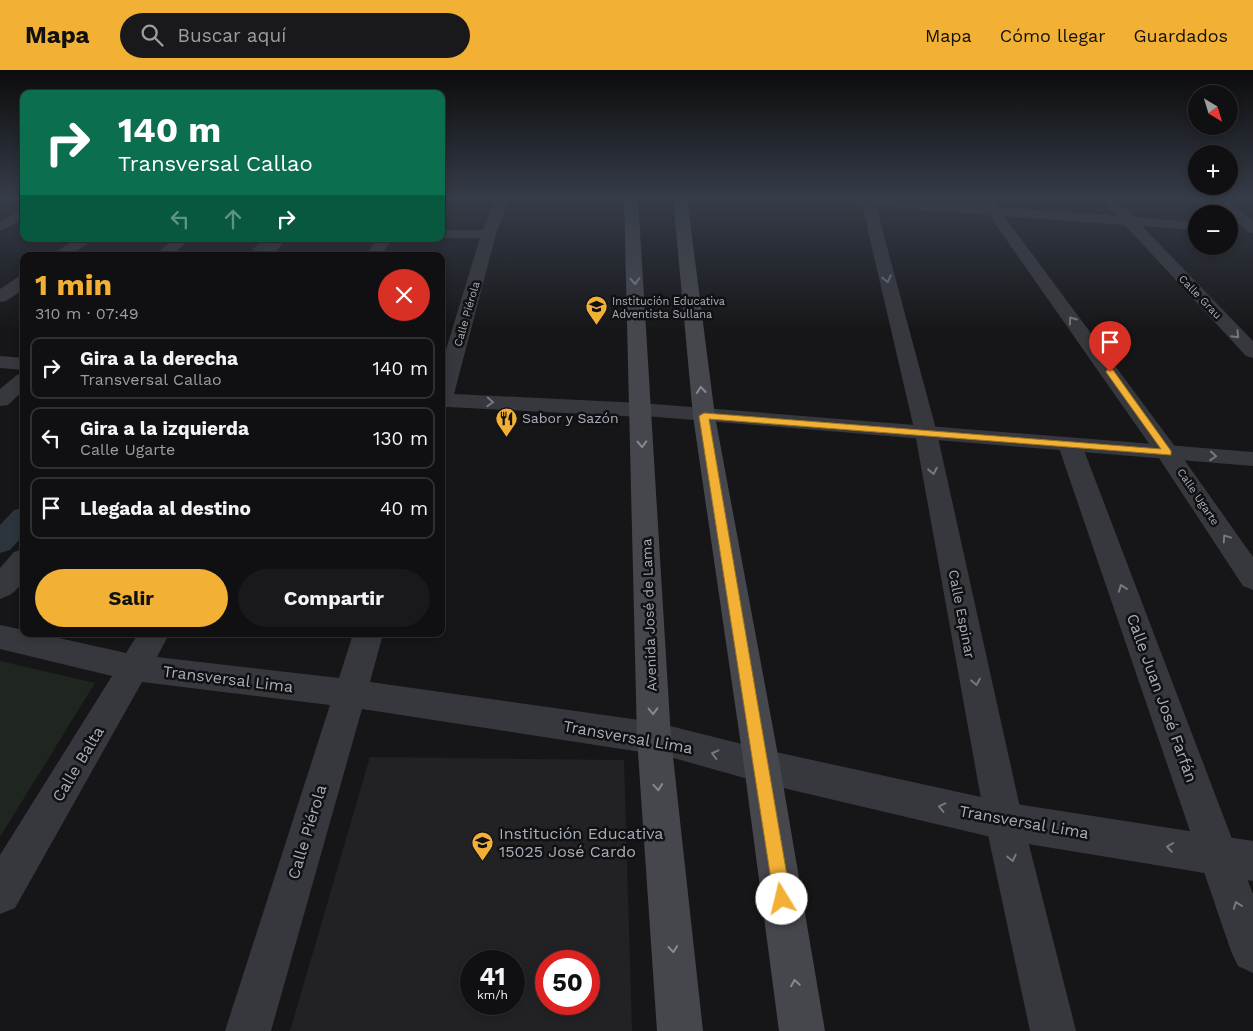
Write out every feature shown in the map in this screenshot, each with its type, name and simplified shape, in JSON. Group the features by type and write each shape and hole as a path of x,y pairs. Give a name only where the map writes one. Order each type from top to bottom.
{"main road":[{"name":"Avenida José de Lama","path":"633,243 654,738 680,1031"},
{"path":"685,243 704,416 762,766 802,1031"}],"street":[{"path":"66,252 80,243"},
{"path":"167,252 177,243"},
{"name":"Calle Piérola","path":"445,390 487,243"},
{"name":"Calle Espinar","path":"879,243 926,434 1004,821 1053,1031"},
{"name":"Calle Ugarte","path":"1017,243 1168,453 1253,579"},
{"name":"Calle Grau","path":"1149,243 1253,352"},
{"path":"0,297 20,284"},
{"path":"0,362 20,364"},
{"path":"0,400 20,382"},
{"path":"445,401 641,410 1253,459"},
{"name":"Calle Juan José Farfán","path":"1070,445 1236,858 1253,951"},
{"path":"0,588 20,564"},
{"name":"Transversal Lima","path":"0,637 135,668 349,693 654,738 762,766 1004,821 1236,858"},
{"name":"Calle Balta","path":"0,893 152,637"},
{"name":"Calle Piérola","path":"248,1031 367,637"}],"shaded area":[{"path":"0,661 95,683 0,837"},
{"name":"Institución Educativa 15025 José Cardo","path":"370,757 624,760 632,1031 290,1031"}],"waterway":[{"path":"259,252 267,243"},
{"path":"0,543 20,521"}],"place":[{"name":"Institución Educativa Adventista Sullana","path":"596,326"},
{"name":"Sabor y Sazón","path":"506,437"},
{"name":"Institución Educativa 15025 José Cardo","path":"483,861"}],"route":[{"path":"782,899 704,416 1168,453 1110,372"}]}
